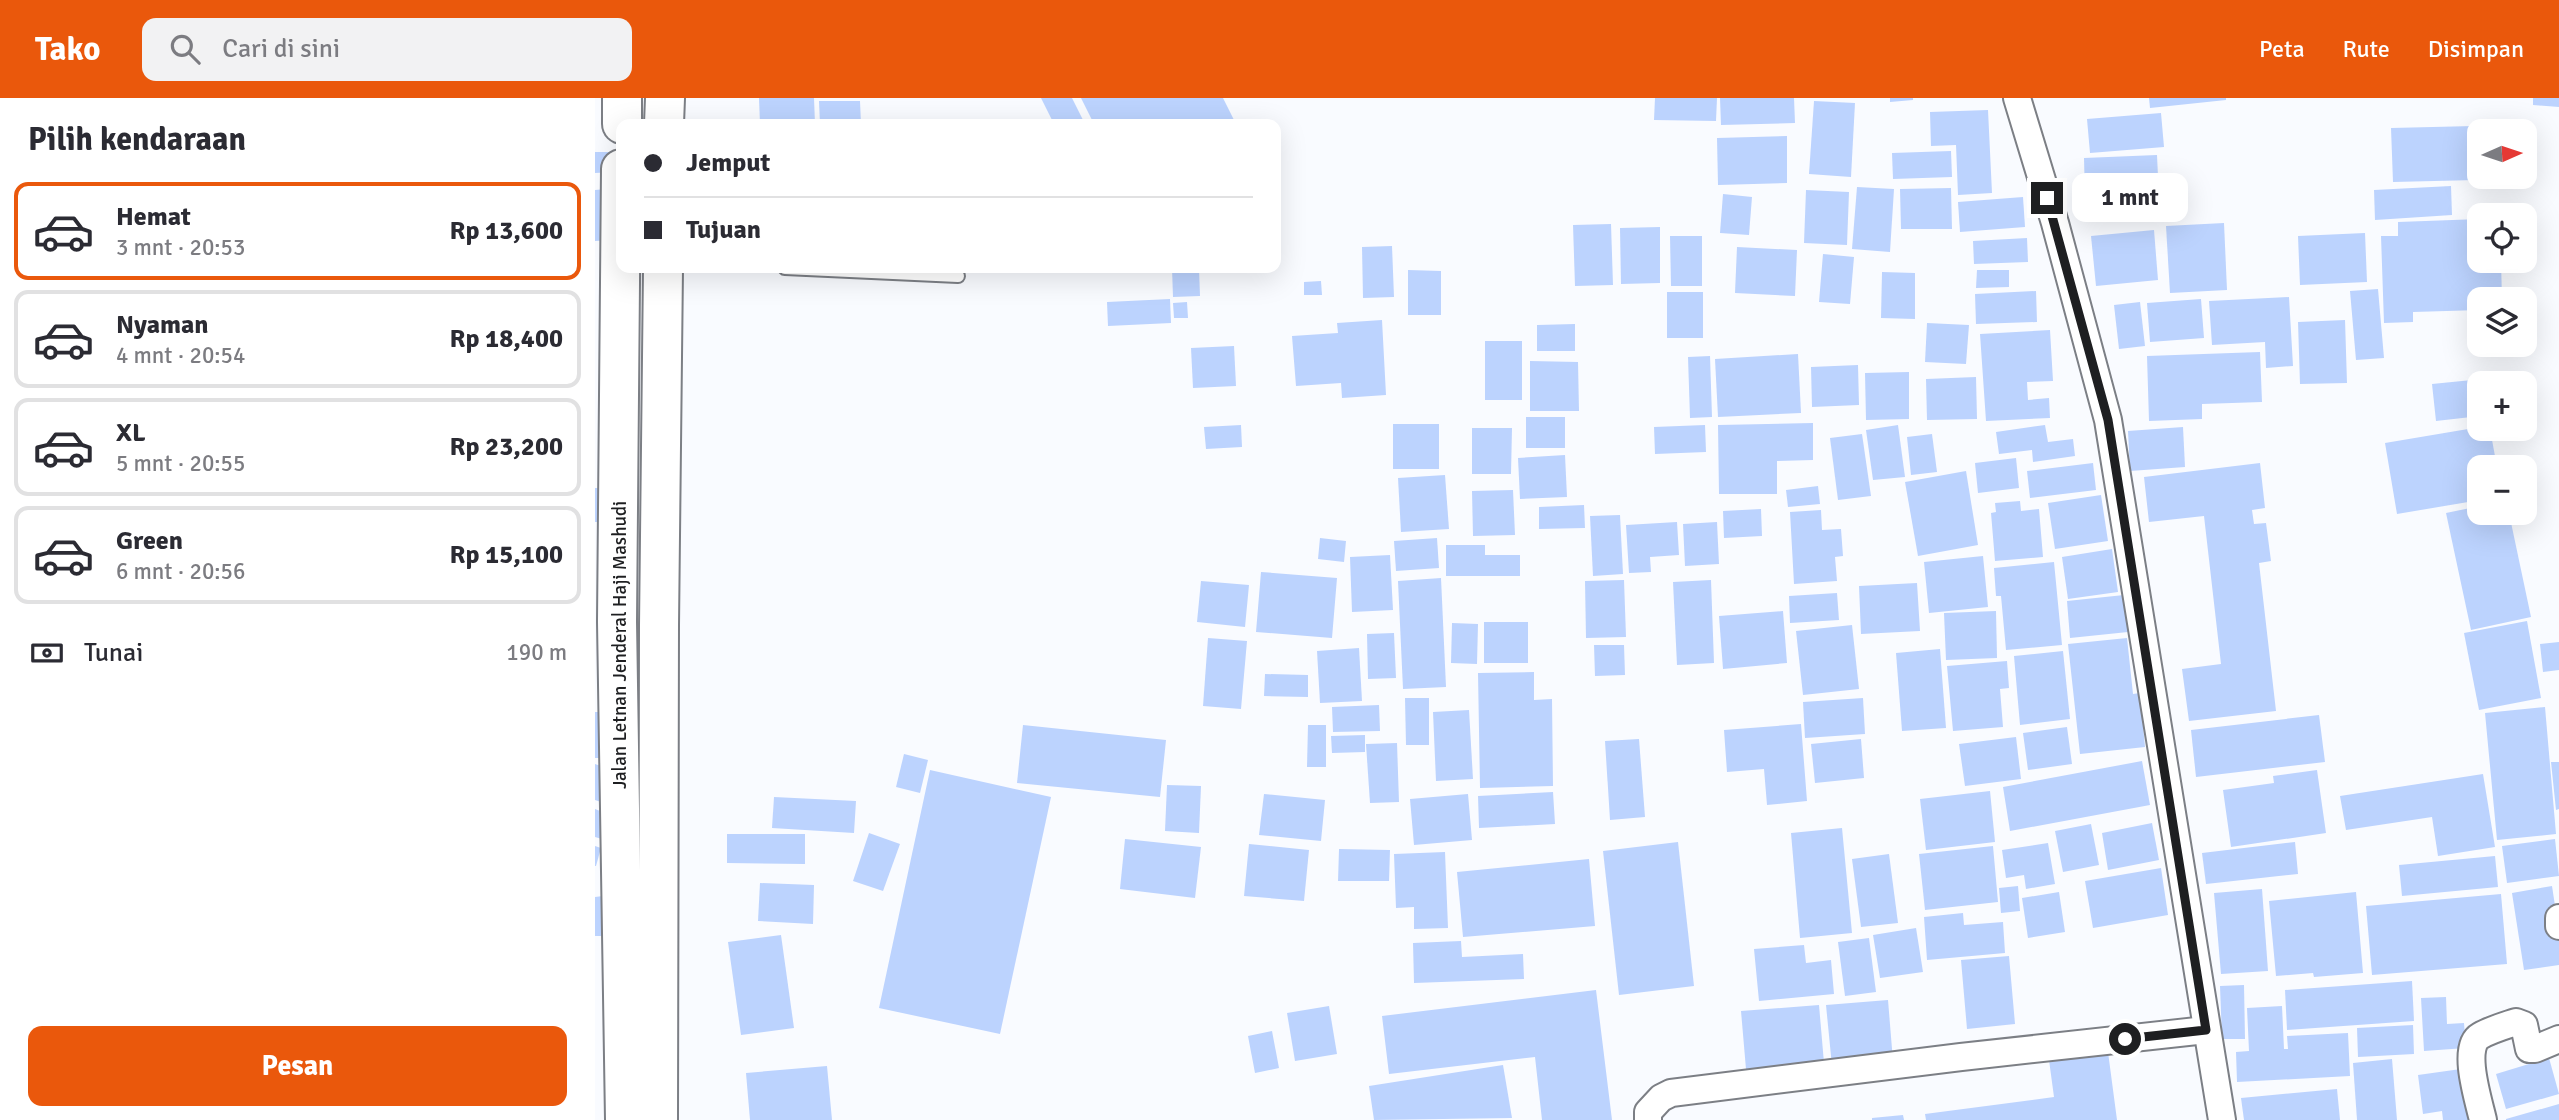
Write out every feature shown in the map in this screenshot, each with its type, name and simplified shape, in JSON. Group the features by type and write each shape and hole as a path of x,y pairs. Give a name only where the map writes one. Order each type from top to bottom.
{"main road":[{"path":"622,98 622,119"},
{"path":"664,119 665,98"},
{"name":"Jalan Letnan Jenderal Haji Mashudi","path":"620,273 617,622 625,1120"},
{"name":"Jalan Letnan Jenderal Haji Mashudi","path":"659,1120 659,625 663,273"},
{"path":"617,622 659,625"}],"street":[{"path":"2017,98 2055,223 2108,420 2222,1120"},
{"path":"2559,918 2559,926"},
{"path":"2483,1120 2470,1055 2472,1042 2480,1036 2516,1022 2524,1026 2529,1048 2535,1049 2559,1039"},
{"path":"1648,1120 1648,1112 1661,1098 1671,1093 1948,1058 2206,1030"}],"lane":[{"path":"893,273 958,276"}],"building":[{"path":"759,98 814,98 815,119 760,119"},
{"path":"1041,98 1072,98 1082,119 1052,119"},
{"path":"1081,98 1223,98 1234,119 1092,119"},
{"path":"1655,98 1717,98 1716,121 1654,120"},
{"path":"1720,98 1794,98 1795,123 1721,125"},
{"path":"1890,98 1913,98 1913,100 1890,102"},
{"path":"2149,98 2226,98 2226,100 2150,108"},
{"path":"2533,98 2559,98 2559,107 2533,105"},
{"path":"819,101 860,101 861,119 820,119"},
{"path":"1814,101 1855,103 1851,177 1809,174"},
{"path":"1988,110 1992,193 1958,195 1956,145 1931,146 1930,112"},
{"path":"2161,113 2164,147 2090,153 2087,119"},
{"path":"2467,126 2467,180 2393,182 2391,128"},
{"path":"1787,136 1787,183 1718,185 1717,138"},
{"path":"1951,151 1952,177 1893,179 1892,153"},
{"path":"595,152 613,152 614,172 595,173"},
{"path":"2157,155 2160,220 2114,222 2113,196 2085,197 2084,158"},
{"path":"2451,186 2452,215 2375,220 2374,190"},
{"path":"1857,187 1894,189 1890,252 1852,249"},
{"path":"1951,188 1952,229 1901,229 1900,189"},
{"path":"606,189 611,240 595,241 595,190"},
{"path":"1806,190 1849,192 1847,245 1804,243"},
{"path":"1723,194 1752,197 1749,235 1720,233"},
{"path":"2023,197 2025,227 1960,232 1958,202"},
{"path":"2467,219 2467,273 2501,273 2502,287 2467,287 2467,310 2413,312 2413,322 2384,323 2381,236 2398,236 2398,222"},
{"path":"2224,223 2227,290 2170,293 2166,226"},
{"path":"1611,224 1613,285 1575,286 1573,225"},
{"path":"1660,227 1660,283 1621,284 1620,228"},
{"path":"2154,230 2158,280 2096,286 2091,236"},
{"path":"2365,233 2367,282 2300,285 2298,236"},
{"path":"1670,236 1702,236 1702,286 1671,286"},
{"path":"2027,238 2028,262 1974,264 1973,241"},
{"path":"1392,246 1394,297 1363,298 1362,247"},
{"path":"1737,247 1797,250 1795,296 1735,293"},
{"path":"1823,254 1854,257 1850,304 1819,302"},
{"path":"1408,270 1441,271 1441,315 1408,315"},
{"path":"1977,270 2009,270 2009,287 1976,288"},
{"path":"1882,272 1915,273 1915,319 1881,318"},
{"path":"1172,273 1199,273 1200,296 1173,297"},
{"path":"1321,281 1322,295 1304,295 1304,282"},
{"path":"2378,289 2384,358 2356,360 2350,291"},
{"path":"2036,291 2037,322 1976,324 1975,294"},
{"path":"1667,292 1703,292 1703,338 1667,338"},
{"path":"2289,297 2293,366 2266,368 2265,342 2212,345 2209,301"},
{"path":"1170,299 1171,323 1108,326 1107,302"},
{"path":"2201,299 2204,338 2150,342 2147,303"},
{"path":"1187,302 1188,318 1174,318 1173,303"},
{"path":"2140,302 2145,346 2119,349 2114,305"},
{"path":"1382,320 1386,395 1342,398 1341,383 1296,386 1292,336 1338,333 1337,323"},
{"path":"2345,320 2347,383 2300,384 2298,322"},
{"path":"1927,323 1969,325 1966,364 1925,362"},
{"path":"1575,324 1575,351 1537,351 1537,325"},
{"path":"2050,330 2053,381 2027,382 2028,400 2049,398 2050,418 1986,421 1980,334"},
{"path":"1485,341 1522,341 1522,400 1485,400"},
{"path":"1234,346 1236,386 1193,388 1191,348"},
{"path":"2260,352 2262,402 2202,404 2202,419 2149,421 2147,356"},
{"path":"1798,354 1801,413 1718,417 1715,359"},
{"path":"1710,356 1712,417 1690,418 1688,357"},
{"path":"1530,361 1578,362 1579,411 1530,411"},
{"path":"1858,365 1859,405 1812,407 1811,367"},
{"path":"1909,372 1909,419 1866,420 1865,373"},
{"path":"1976,377 1977,419 1927,420 1926,379"},
{"path":"2467,380 2467,417 2436,421 2432,384"},
{"path":"1526,417 1565,417 1565,448 1526,448"},
{"path":"1813,423 1813,460 1777,461 1777,494 1719,494 1718,425"},
{"path":"1393,424 1439,424 1439,469 1393,469"},
{"path":"1241,425 1242,447 1206,449 1204,427"},
{"path":"1705,425 1706,452 1655,454 1654,427"},
{"path":"1898,425 1905,477 1873,480 1866,430"},
{"path":"2045,425 2048,442 2073,439 2075,456 2033,462 2032,450 1999,454 1996,432"},
{"path":"2183,427 2185,467 2130,471 2128,431"},
{"path":"1472,428 1512,428 1511,474 1472,474"},
{"path":"2467,429 2467,441 2492,441 2495,455 2467,455 2467,502 2397,514 2385,443"},
{"path":"1862,434 1871,496 1838,500 1830,438"},
{"path":"1932,434 1937,472 1911,475 1907,437"},
{"path":"1565,455 1567,497 1520,499 1518,458"},
{"path":"2016,458 2019,488 1978,493 1975,463"},
{"path":"2093,463 2096,490 2030,498 2027,471"},
{"path":"2260,463 2265,508 2252,510 2254,524 2266,523 2271,561 2259,563 2276,711 2189,721 2182,669 2221,664 2204,516 2149,522 2144,477"},
{"path":"1966,471 1978,545 1918,556 1905,482"},
{"path":"1445,475 1449,529 1401,532 1398,478"},
{"path":"1818,486 1820,504 1788,507 1786,490"},
{"path":"595,488 598,488 599,522 595,522"},
{"path":"1513,490 1515,535 1473,536 1472,491"},
{"path":"2101,495 2108,541 2055,549 2048,503"},
{"path":"2020,501 2021,511 2039,509 2043,557 1995,561 1991,513 1996,512 1995,503"},
{"path":"1584,505 1585,528 1539,529 1539,507"},
{"path":"1761,509 1762,536 1724,538 1723,511"},
{"path":"2467,509 2467,525 2512,525 2531,617 2471,630 2446,513"},
{"path":"1821,510 1822,530 1841,529 1843,556 1835,557 1837,581 1794,584 1790,512"},
{"path":"1620,515 1623,574 1593,576 1590,516"},
{"path":"1677,522 1679,555 1650,557 1651,572 1629,573 1626,525"},
{"path":"1717,522 1719,564 1685,566 1683,524"},
{"path":"1320,538 1346,541 1344,562 1318,559"},
{"path":"1437,538 1439,568 1396,571 1394,541"},
{"path":"1446,545 1485,545 1485,555 1520,555 1520,576 1446,576"},
{"path":"2112,549 2118,592 2068,599 2062,557"},
{"path":"1390,555 1393,610 1352,612 1350,557"},
{"path":"1983,556 1988,607 1929,613 1924,562"},
{"path":"2054,562 2062,645 2006,650 2001,596 1996,596 1994,568"},
{"path":"1261,572 1337,578 1332,638 1256,632"},
{"path":"1441,578 1446,687 1403,689 1398,581"},
{"path":"1624,580 1626,637 1586,638 1585,581"},
{"path":"1711,580 1714,663 1677,665 1673,582"},
{"path":"1201,581 1249,585 1245,627 1197,622"},
{"path":"1917,583 1920,631 1861,634 1859,586"},
{"path":"1837,593 1839,620 1790,623 1789,596"},
{"path":"2124,595 2128,632 2070,638 2067,601"},
{"path":"1783,611 1787,663 1723,669 1719,616"},
{"path":"1996,611 1997,658 1946,660 1944,613"},
{"path":"2527,621 2541,698 2479,710 2464,633"},
{"path":"1484,622 1528,622 1528,663 1484,663"},
{"path":"1452,623 1478,624 1477,664 1451,663"},
{"path":"1852,625 1859,689 1803,695 1796,631"},
{"path":"1394,633 1396,678 1368,679 1367,634"},
{"path":"1208,638 1247,641 1241,709 1203,706"},
{"path":"2127,638 2133,694 2140,693 2145,747 2080,754 2068,644"},
{"path":"2559,642 2559,670 2543,672 2540,644"},
{"path":"1594,645 1624,645 1625,675 1595,676"},
{"path":"1359,648 1362,701 1320,703 1317,651"},
{"path":"1940,649 1946,728 1902,731 1896,653"},
{"path":"2063,651 2070,719 2020,725 2014,656"},
{"path":"2007,661 2009,688 2000,689 2003,727 1953,731 1947,666"},
{"path":"1534,672 1534,700 1552,699 1553,786 1480,788 1478,673"},
{"path":"1265,674 1308,675 1308,697 1264,696"},
{"path":"1405,698 1429,698 1429,745 1406,745"},
{"path":"1863,698 1865,734 1805,738 1803,702"},
{"path":"1379,705 1380,731 1333,732 1332,707"},
{"path":"2545,707 2556,834 2497,840 2485,713"},
{"path":"1469,710 1473,779 1436,781 1433,712"},
{"path":"595,712 611,712 611,758 595,758"},
{"path":"2319,715 2325,762 2196,777 2191,730"},
{"path":"1801,724 1807,801 1767,805 1764,769 1727,772 1724,730"},
{"path":"1023,725 1166,740 1160,797 1017,783"},
{"path":"1308,725 1326,725 1326,767 1307,767"},
{"path":"2067,727 2072,764 2028,770 2023,733"},
{"path":"1365,735 1365,752 1332,753 1331,736"},
{"path":"2016,737 2021,779 1965,786 1959,744"},
{"path":"1639,739 1645,817 1610,820 1605,741"},
{"path":"1861,739 1864,778 1815,783 1811,744"},
{"path":"1397,743 1399,802 1370,803 1366,744"},
{"path":"904,754 928,760 920,793 896,787"},
{"path":"2142,761 2150,805 2010,831 2003,787"},
{"path":"2551,762 2559,762 2559,809 2556,810"},
{"path":"595,764 615,771 604,803 595,800"},
{"path":"930,770 1051,797 1000,1034 879,1008"},
{"path":"2317,770 2326,833 2231,847 2223,790 2274,783 2273,776"},
{"path":"2483,774 2495,847 2438,856 2432,817 2346,830 2340,796"},
{"path":"1167,785 1201,786 1199,833 1165,831"},
{"path":"1990,791 1995,842 1926,850 1920,799"},
{"path":"1553,792 1555,824 1479,828 1478,796"},
{"path":"1264,794 1325,800 1321,841 1259,835"},
{"path":"1468,794 1472,840 1414,845 1410,799"},
{"path":"774,797 856,801 854,833 772,828"},
{"path":"595,809 610,815 602,839 595,837"},
{"path":"2152,823 2159,860 2108,870 2102,833"},
{"path":"2091,824 2099,865 2063,872 2055,831"},
{"path":"1842,828 1852,933 1800,938 1791,833"},
{"path":"869,833 900,844 883,891 853,881"},
{"path":"727,834 805,834 805,864 727,863"},
{"path":"1125,839 1201,847 1195,898 1120,889"},
{"path":"2555,839 2559,876 2507,883 2502,846"},
{"path":"1678,842 1694,986 1619,995 1603,851"},
{"path":"2295,842 2298,874 2206,884 2202,853"},
{"path":"2048,843 2055,884 2026,889 2024,875 2006,878 2002,850"},
{"path":"1249,844 1309,850 1304,901 1244,896"},
{"path":"595,846 601,848 596,866 595,866"},
{"path":"1993,846 1998,902 1925,910 1919,854"},
{"path":"1339,849 1390,850 1389,881 1338,881"},
{"path":"1445,852 1448,928 1414,929 1414,907 1396,908 1394,854"},
{"path":"1889,854 1898,923 1861,927 1852,859"},
{"path":"2495,856 2498,887 2402,896 2399,865"},
{"path":"1589,859 1595,926 1463,937 1457,872"},
{"path":"2161,868 2168,915 2093,928 2085,881"},
{"path":"760,883 814,885 813,924 758,921"},
{"path":"2018,886 2020,911 2001,913 1999,888"},
{"path":"2552,886 2559,932 2559,965 2524,970 2512,893"},
{"path":"2262,889 2268,971 2221,974 2214,893"},
{"path":"2059,892 2065,932 2028,938 2022,898"},
{"path":"2356,892 2363,973 2314,977 2313,973 2276,976 2269,901"},
{"path":"2501,894 2507,964 2372,975 2366,906"},
{"path":"603,896 604,936 595,936 595,897"},
{"path":"1963,913 1964,925 2003,922 2005,953 1927,960 1924,917"},
{"path":"1916,928 1923,972 1880,978 1873,935"},
{"path":"781,935 794,1028 741,1035 728,942"},
{"path":"1869,938 1876,992 1845,996 1838,942"},
{"path":"1461,941 1462,957 1523,954 1524,979 1414,983 1413,943"},
{"path":"1804,945 1806,963 1831,960 1834,994 1759,1001 1754,949"},
{"path":"2009,956 2015,1024 1967,1029 1961,960"},
{"path":"2412,981 2414,1021 2287,1030 2285,990"},
{"path":"2244,985 2245,1039 2222,1039 2220,986"},
{"path":"1596,990 1612,1120 1542,1120 1535,1057 1389,1074 1382,1016"},
{"path":"2446,997 2447,1024 2464,1023 2466,1048 2424,1051 2421,998"},
{"path":"1888,1000 1893,1061 1832,1066 1826,1005"},
{"path":"1819,1005 1824,1063 1746,1069 1741,1011"},
{"path":"1329,1006 1337,1054 1295,1061 1287,1013"},
{"path":"2282,1006 2284,1049 2288,1049 2287,1036 2348,1033 2350,1076 2237,1082 2236,1052 2249,1051 2247,1008"},
{"path":"2413,1025 2414,1054 2358,1057 2357,1028"},
{"path":"1272,1031 1279,1068 1255,1073 1248,1036"},
{"path":"2108,1052 2117,1120 1926,1120 1925,1114 2054,1097 2049,1060"},
{"path":"2549,1058 2559,1094 2506,1109 2496,1074"},
{"path":"2392,1059 2397,1120 2357,1120 2353,1063"},
{"path":"1503,1065 1512,1118 1374,1120 1369,1086"},
{"path":"827,1066 832,1120 750,1120 746,1073"},
{"path":"2468,1068 2475,1120 2443,1120 2442,1111 2423,1114 2418,1075"},
{"path":"2337,1089 2340,1120 2244,1120 2241,1098"},
{"path":"2559,1104 2559,1120 2506,1120 2506,1119"},
{"path":"1903,1115 1904,1120 1872,1120 1872,1118"}],"route":[{"path":"2047,198 2108,420 2206,1030 2125,1039"}]}
